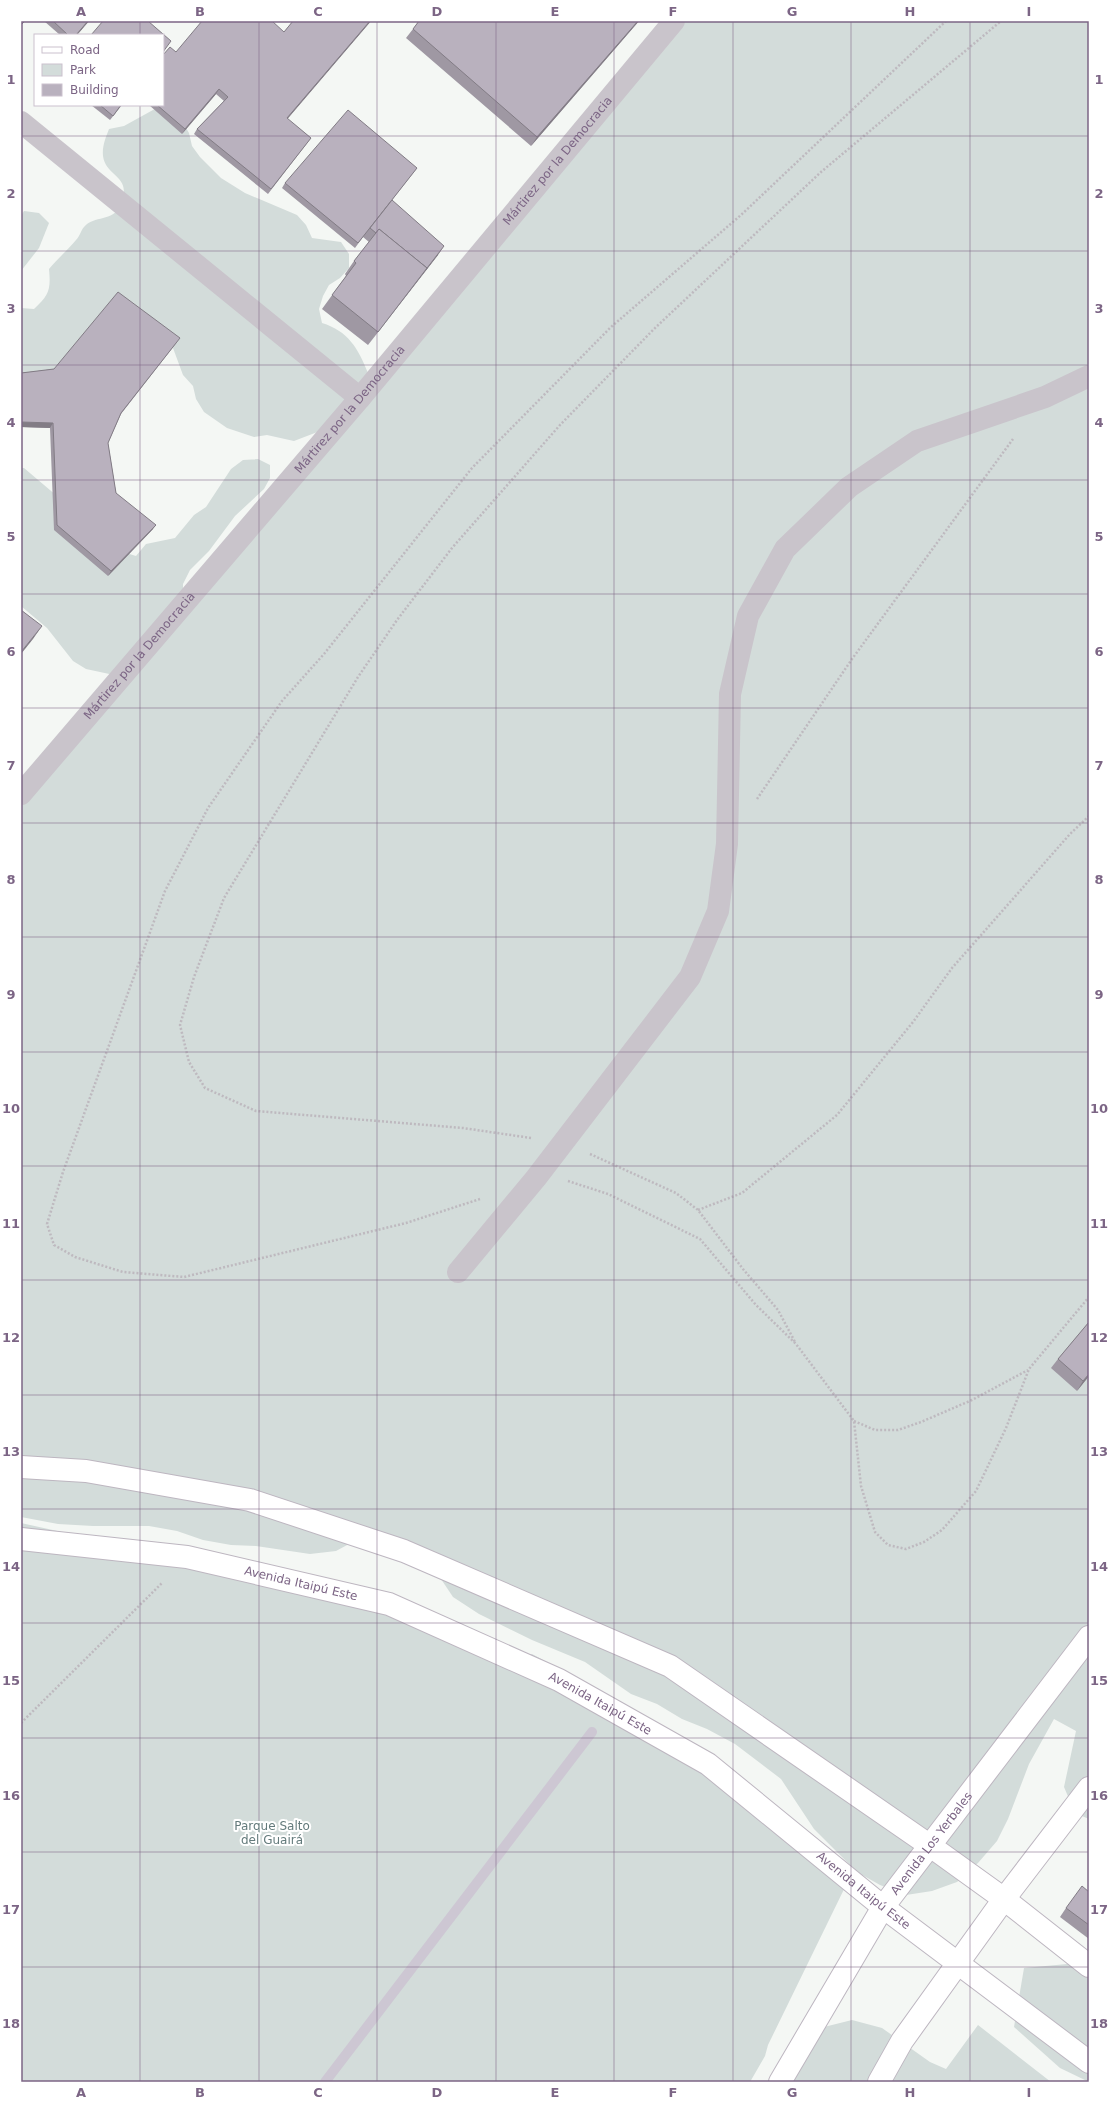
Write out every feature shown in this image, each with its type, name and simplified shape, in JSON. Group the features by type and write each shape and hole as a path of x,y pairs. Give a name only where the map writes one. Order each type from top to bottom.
{"street":[{"name":"Mártirez por la Democracia","path":"21,794 360,398 674,21"},
{"path":"21,122 360,398"},
{"path":"458,1272 536,1178 690,977 718,911 727,844 730,694 748,616 785,549 849,487 917,441 1045,397 1089,376"},
{"path":"21,1467 86,1471 250,1500 404,1551 670,1666 929,1845 1004,1899 1089,1966"},
{"name":"Avenida Itaipú Este","path":"21,1539 188,1557 389,1604 558,1680 708,1764 883,1907 1089,2062"},
{"name":"Avenida Los Yerbales","path":"780,2082 883,1907 1089,1637"},
{"path":"879,2082 902,2041 958,1962 1089,1788"}],"path":[{"path":"481,1199 406,1223 184,1277 123,1272 75,1257 54,1245 46,1224 63,1172 165,891 208,808 282,701 324,654 478,462 611,327 741,216 946,21"},
{"path":"796,1344 778,1310 743,1269 698,1210 676,1193 563,1142 463,1128 256,1111 205,1088 189,1062 180,1025 194,977 224,898 358,677 397,620 452,548 560,425 655,328 821,172 1001,21"},
{"path":"753,804 856,653 1016,435"},
{"path":"698,1210 742,1192 837,1115 913,1022 952,968 1065,840 1089,816"},
{"path":"536,1178 572,1182 608,1194 700,1239 756,1305 796,1344 854,1421 861,1486 875,1532 888,1545 906,1549 924,1542 942,1530 976,1491 1006,1428 1029,1369 1089,1296"},
{"path":"854,1421 875,1430 898,1430 921,1422 972,1400 1029,1369"},
{"path":"21,1723 188,1557"}],"green space":[{"path":"674,21 1089,21 1089,1819 1075,1813 1064,1787 1076,1731 1054,1719 1029,1764 1008,1819 997,1841 978,1863 957,1882 932,1891 906,1895 880,1885 857,1872 814,1829 781,1779 735,1744 707,1729 682,1719 657,1704 631,1694 585,1662 532,1640 479,1614 453,1597 437,1573 362,1537 336,1551 310,1554 256,1546 231,1545 203,1540 177,1531 149,1526 93,1526 58,1524 21,1517 21,794 114,675 86,669 73,661 47,628 21,606 21,468 24,468 123,552 136,556 146,544 175,538 194,515 206,507 231,469 243,460 258,459 270,465 270,478 264,489 235,516 209,551 190,570 183,584 183,597 320,431 294,441 267,435 254,437 227,428 204,412 196,399 193,386 183,375 173,348 165,337 67,367 21,383 21,308 34,309 43,300 48,292 50,282 49,269 70,247 84,227 88,223 108,217 117,211 120,206 124,188 122,182 109,169 103,156 104,145 109,129 124,126 160,106 163,106 182,121 189,133 192,146 200,157 221,178 245,193 297,215 306,225 312,238 341,242 349,254 349,268 340,278 329,285 323,296 319,309 322,323 339,331 351,342 356,348 368,373"},
{"path":"24,211 39,213 49,223 39,248 21,271 21,216"},
{"name":"Parque Salto del Guairá","path":"21,1523 389,1604 503,1661 532,1654 556,1667 708,1764 849,1879 768,2045 765,2056 750,2082 21,2082"},
{"path":"1078,1963 1089,1966 1089,2082 1060,2068 1014,2027 1024,1968"},
{"path":"852,2020 882,2028 930,2062 946,2069 978,2025 1051,2082 794,2082 794,2075 824,2027"}],"building":[{"path":"53,21 88,21 77,34 67,34"},
{"path":"103,21 148,21 163,34 92,34"},
{"path":"202,21 272,21 284,32 293,21 370,21 287,118 311,138 271,189 197,129 228,97 219,89 185,129 158,106 164,106 164,54 170,47 176,52"},
{"path":"419,21 638,21 537,137 413,29"},
{"path":"164,35 171,41 164,51"},
{"path":"101,106 120,106 113,116"},
{"path":"348,110 417,168 358,243 285,183"},
{"path":"392,200 444,246 424,272 427,268 379,229 376,233 370,228"},
{"path":"379,229 427,268 378,332 332,295 356,263 354,261"},
{"path":"118,292 180,338 121,413 108,443 116,493 156,525 111,571 57,525 53,423 21,422 21,373 54,369"},
{"path":"21,610 42,626 21,652"},
{"path":"1089,1322 1089,1374 1083,1381 1058,1359"},
{"path":"1082,1886 1089,1892 1089,1925 1066,1908"}],"waterway":[{"path":"325,2082 592,1732"}]}
